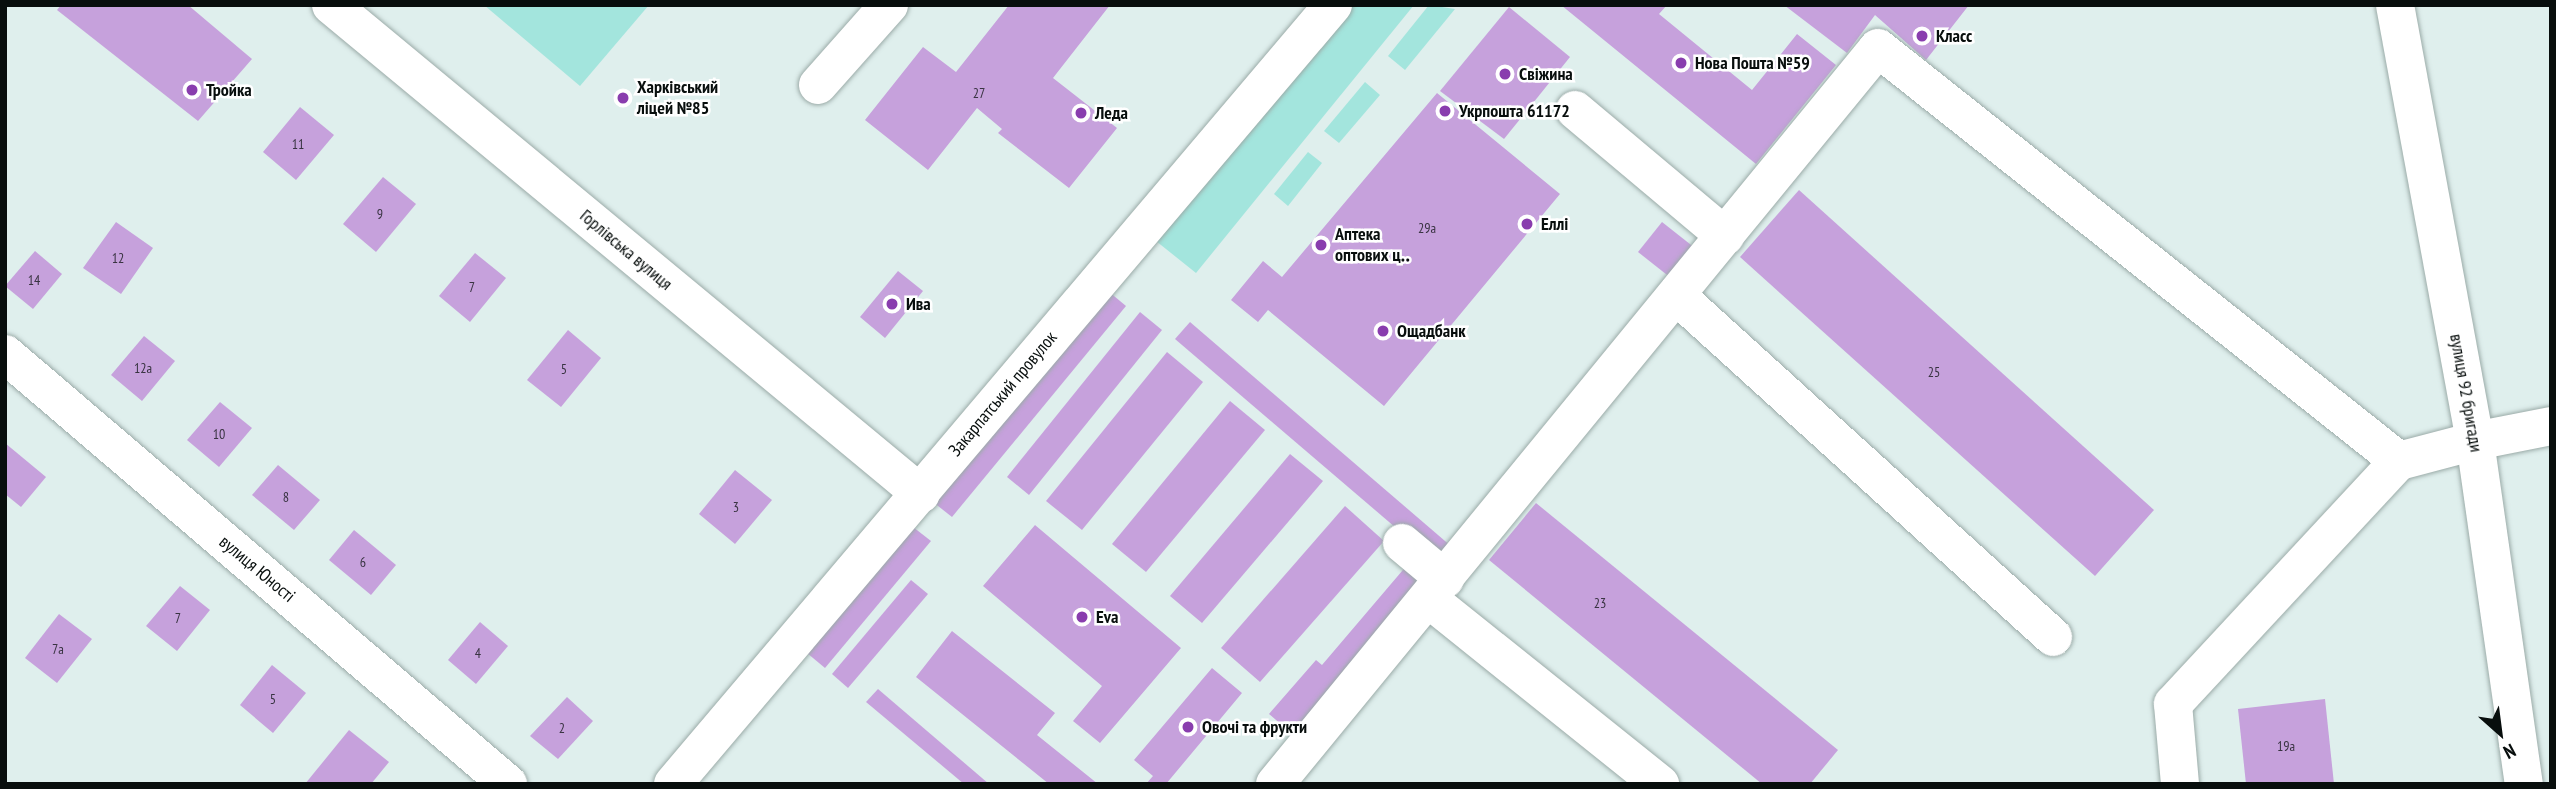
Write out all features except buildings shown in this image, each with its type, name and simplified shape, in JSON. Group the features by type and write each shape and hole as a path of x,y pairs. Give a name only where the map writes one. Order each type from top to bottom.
{"main road":[{"name":"Горлівська вулиця","path":"331,5 920,494"},
{"path":"818,85 889,5"},
{"name":"Закарпатський провулок","path":"673,784 1333,5"},
{"name":"вулиця 92 бригади","path":"2395,5 2475,441 2524,784"},
{"path":"1275,784 1438,589 1878,48 2399,461"},
{"path":"1575,110 1725,236"},
{"path":"1676,295 2053,637"},
{"name":"вулиця Юності","path":"5,354 508,784"},
{"path":"2180,784 2173,704 2399,461 2475,441 2551,426"},
{"path":"1402,543 1438,589 1660,784"}],"shaded area":[{"path":"484,5 649,5 580,86"},
{"path":"1333,5 1414,5 1196,273 1141,229"},
{"path":"1429,5 1455,9 1405,70 1388,56"},
{"path":"1365,82 1380,95 1339,143 1324,131"},
{"path":"1308,152 1322,163 1288,206 1274,194"}],"place":[{"name":"Класс","path":"1922,36"},
{"name":"Нова Пошта №59","path":"1681,63"},
{"name":"Свіжина","path":"1505,74"},
{"name":"Тройка","path":"192,90"},
{"name":"Харківський ліцей №85","path":"623,98"},
{"name":"Укрпошта 61172","path":"1445,111"},
{"name":"Леда","path":"1081,113"},
{"name":"Еллі","path":"1527,224"},
{"name":"Аптека оптових ц‥","path":"1321,245"},
{"name":"Ива","path":"892,304"},
{"name":"Ощадбанк","path":"1383,331"},
{"name":"Eva","path":"1082,617"},
{"name":"Овочі та фрукти","path":"1188,727"}]}
